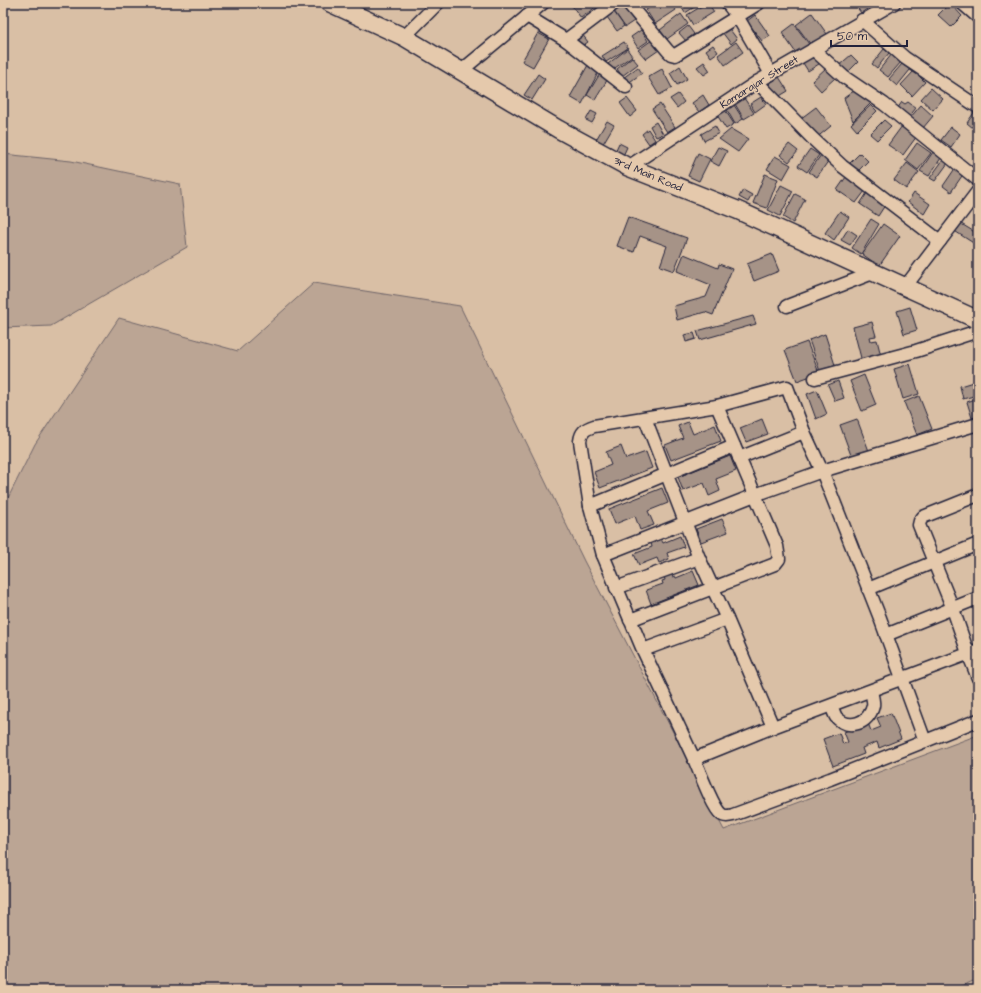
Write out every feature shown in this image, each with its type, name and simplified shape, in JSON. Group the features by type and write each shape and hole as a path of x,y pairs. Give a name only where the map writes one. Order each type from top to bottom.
{"street":[{"name":"3rd Main Road","path":"332,3 404,37 558,129 628,167 737,210 904,288 978,320"},
{"path":"404,37 438,3"},
{"path":"461,71 543,3"},
{"path":"566,40 616,3"},
{"path":"628,3 668,52 676,54 680,53 759,3"},
{"path":"727,3 737,16 771,74"},
{"name":"Kamarajar Street","path":"628,167 757,82 862,20 894,3"},
{"path":"962,3 978,17"},
{"path":"527,16 566,40 626,87"},
{"path":"862,20 905,58 978,107"},
{"path":"814,49 844,78 884,104 978,180"},
{"path":"757,82 842,166 940,241"},
{"path":"904,288 978,191"},
{"path":"787,306 873,273"},
{"path":"815,378 916,351 978,331"},
{"path":"925,740 822,471 804,432 787,387 717,406 594,426 582,433 580,441 590,506 603,554 643,650 714,805 720,814 725,816 733,815 830,780 925,740 978,720"},
{"path":"630,620 775,564 779,559 776,546 717,406"},
{"path":"646,418 699,558 774,727"},
{"path":"603,554 755,495 822,471 978,424"},
{"path":"739,458 804,432"},
{"path":"590,506 734,446"},
{"path":"978,495 923,517 920,520 919,525 953,609 973,651 978,678"},
{"path":"868,589 978,544"},
{"path":"616,588 699,558"},
{"path":"886,635 978,598"},
{"path":"643,650 727,619"},
{"path":"694,759 973,651"},
{"path":"831,706 836,717 844,722 851,725 860,724 869,717 874,705 871,691"}],"shaded area":[{"path":"3,154 71,161 180,184 187,247 51,326 3,328"},
{"path":"314,283 460,306 584,561 724,830 978,735 978,979 952,990 3,990 3,508 35,444 119,318 238,351"}],"building":[{"path":"570,3 601,3 581,18"},
{"path":"656,3 671,3 676,10 655,24 646,10"},
{"path":"679,3 701,3 685,13"},
{"path":"707,3 714,12 693,25 687,15"},
{"path":"854,3 872,3 873,5 861,13"},
{"path":"950,3 962,16 951,27 938,15"},
{"path":"623,5 634,21 625,27 614,11"},
{"path":"614,12 624,26 617,31 607,17"},
{"path":"812,13 827,34 811,45 796,25"},
{"path":"681,14 688,24 667,39 660,30"},
{"path":"755,15 770,36 762,41 747,21"},
{"path":"794,24 809,44 796,53 782,33"},
{"path":"688,26 694,34 686,41 679,33"},
{"path":"728,27 737,39 731,44 722,32"},
{"path":"579,30 588,42 578,49 569,37"},
{"path":"641,30 648,41 638,48 631,37"},
{"path":"538,33 549,39 533,67 522,61"},
{"path":"652,40 659,50 646,59 638,50"},
{"path":"624,42 628,48 606,62 602,56"},
{"path":"736,42 743,52 725,65 718,55"},
{"path":"713,45 718,52 711,57 706,50"},
{"path":"627,49 632,56 612,70 608,64"},
{"path":"884,49 889,53 877,68 872,64"},
{"path":"817,54 822,62 808,71 803,63"},
{"path":"892,54 901,62 888,77 879,70"},
{"path":"851,55 858,62 845,75 837,67"},
{"path":"632,57 638,64 622,76 617,69"},
{"path":"704,62 710,71 704,75 697,67"},
{"path":"902,64 910,70 897,86 889,79"},
{"path":"588,65 599,71 582,104 570,97"},
{"path":"680,66 687,79 677,85 670,73"},
{"path":"638,67 642,73 627,84 623,78"},
{"path":"827,67 836,77 821,91 812,81"},
{"path":"662,69 672,88 659,95 648,77"},
{"path":"914,71 925,82 912,96 901,85"},
{"path":"601,72 609,77 595,100 587,95"},
{"path":"538,74 545,79 532,100 524,95"},
{"path":"779,77 788,91 778,97 769,84"},
{"path":"858,88 873,101 853,121 844,98"},
{"path":"931,88 943,99 933,110 921,99"},
{"path":"678,94 684,102 677,108 670,99"},
{"path":"703,95 709,105 699,112 692,103"},
{"path":"761,97 766,104 755,112 750,104"},
{"path":"627,98 637,111 630,117 620,103"},
{"path":"744,98 754,113 744,119 735,104"},
{"path":"902,102 905,104 908,102 916,108 908,118 897,109"},
{"path":"660,104 675,127 667,132 652,109"},
{"path":"734,105 743,119 735,124 727,110"},
{"path":"871,105 877,111 857,131 851,124"},
{"path":"921,105 933,116 923,128 910,118"},
{"path":"816,107 831,126 815,139 800,119"},
{"path":"725,110 734,124 726,129 717,115"},
{"path":"591,111 597,114 592,123 586,120"},
{"path":"975,111 978,113 978,122 973,128 967,123"},
{"path":"884,120 891,126 877,140 870,134"},
{"path":"607,121 614,125 601,147 594,143"},
{"path":"656,122 663,134 656,137 650,126"},
{"path":"715,126 719,133 704,141 701,134"},
{"path":"902,126 917,136 903,155 888,145"},
{"path":"951,127 960,134 951,147 941,140"},
{"path":"648,129 655,140 649,144 642,134"},
{"path":"731,129 748,139 738,152 719,139"},
{"path":"619,143 627,147 622,158 614,154"},
{"path":"917,143 931,153 918,170 905,160"},
{"path":"789,144 798,151 789,162 780,155"},
{"path":"718,147 727,151 719,166 710,161"},
{"path":"810,149 819,155 807,172 798,166"},
{"path":"933,152 941,158 929,176 920,171"},
{"path":"698,153 710,159 699,181 688,176"},
{"path":"860,153 868,161 855,174 847,166"},
{"path":"821,155 829,160 817,177 809,172"},
{"path":"775,156 791,165 783,179 767,169"},
{"path":"943,160 948,163 935,181 930,178"},
{"path":"907,163 919,172 906,189 894,180"},
{"path":"956,167 964,173 951,192 943,186"},
{"path":"765,174 778,179 767,208 753,203"},
{"path":"846,177 865,191 856,203 837,190"},
{"path":"781,185 793,191 780,216 768,210"},
{"path":"743,190 752,195 748,202 739,197"},
{"path":"869,190 887,202 878,216 860,204"},
{"path":"914,193 930,204 924,214 908,202"},
{"path":"795,194 805,199 793,223 783,217"},
{"path":"840,211 849,217 834,240 825,233"},
{"path":"628,217 687,238 674,271 660,266 667,246 640,236 634,252 617,246"},
{"path":"871,219 879,224 861,254 852,248"},
{"path":"958,222 978,234 978,246 953,230"},
{"path":"883,224 900,236 879,266 862,254"},
{"path":"848,229 857,235 850,245 841,240"},
{"path":"684,254 718,268 719,264 732,269 713,315 705,312 677,320 674,306 706,297 711,285 677,271"},
{"path":"772,254 779,271 754,281 747,264"},
{"path":"910,307 917,330 904,334 897,311"},
{"path":"753,316 756,324 700,340 697,331"},
{"path":"872,322 876,336 870,337 871,341 877,340 881,356 862,362 853,327"},
{"path":"694,333 696,339 686,342 684,335"},
{"path":"825,334 836,368 821,374 809,340"},
{"path":"807,342 819,373 797,381 785,350"},
{"path":"910,364 919,394 903,399 894,369"},
{"path":"864,375 876,405 862,411 850,381"},
{"path":"838,381 844,398 835,401 828,385"},
{"path":"973,382 977,395 963,399 960,386"},
{"path":"817,390 827,414 816,419 807,394"},
{"path":"919,396 932,429 917,435 904,402"},
{"path":"978,398 978,416 972,418 967,402"},
{"path":"762,419 768,434 746,442 740,428"},
{"path":"857,419 869,451 852,458 840,425"},
{"path":"688,422 693,434 715,425 721,441 671,460 665,445 683,438 678,426"},
{"path":"621,446 626,459 646,452 652,468 600,488 594,472 611,465 606,452"},
{"path":"730,456 736,471 716,479 720,491 709,496 704,483 683,491 678,477"},
{"path":"662,488 668,503 648,511 654,525 640,530 635,516 615,524 609,509"},
{"path":"722,519 728,532 701,542 696,529"},
{"path":"680,536 684,547 667,553 669,559 659,563 657,558 639,565 634,554 652,547 651,543 661,539 663,543"},
{"path":"693,571 699,585 651,604 646,590 663,584 662,581 665,580 664,576 671,573 673,577 675,576 676,578"},
{"path":"891,713 901,739 879,748 877,742 862,748 864,754 833,766 823,739 839,733 843,744 848,742 844,732 868,723 871,731 881,727 877,718"}]}
